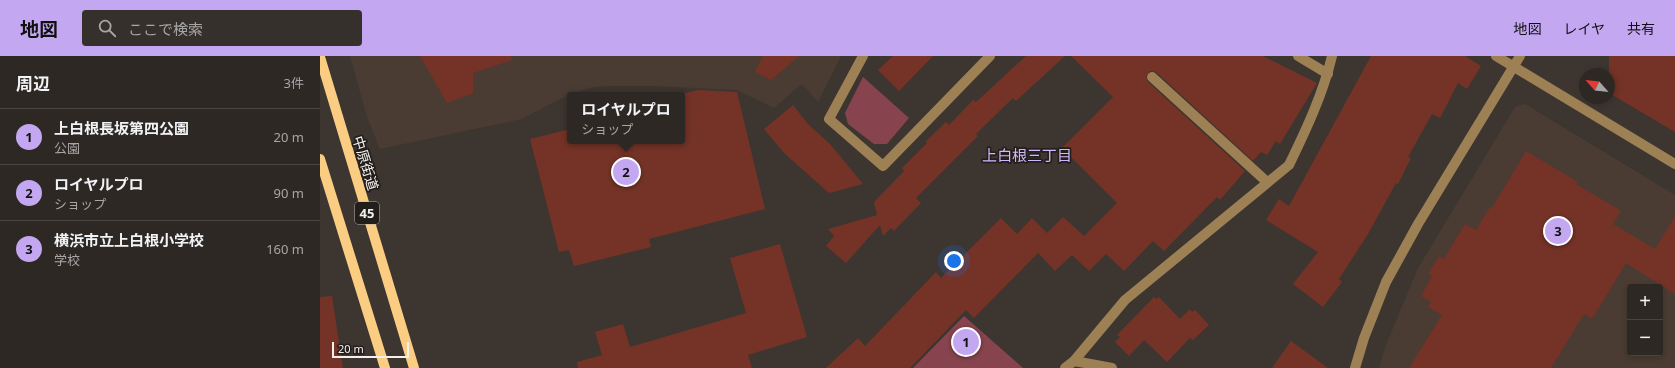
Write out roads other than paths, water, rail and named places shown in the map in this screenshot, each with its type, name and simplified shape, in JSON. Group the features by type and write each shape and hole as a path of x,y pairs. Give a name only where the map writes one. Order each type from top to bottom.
{"main road":[{"name":"中原街道","path":"320,57 414,368"},
{"name":"45","path":"320,159 385,368"}],"street":[{"path":"863,56 829,119 883,166 990,56"},
{"path":"1298,56 1328,74"},
{"path":"1065,368 1074,360 1126,300 1289,165 1303,137 1328,74 1332,56"},
{"path":"1496,56 1675,164"},
{"path":"1355,368 1364,338 1386,282 1418,224 1520,56"},
{"path":"1152,77 1267,182"},
{"path":"1074,360 1112,368"}],"place":[{"name":"ロイヤルプロ","path":"626,172"},
{"name":"横浜市立上白根小学校","path":"1558,231"},
{"name":"上白根長坂第四公園","path":"966,342"}],"district":[{"name":"上白根三丁目","path":"1027,155"}]}
